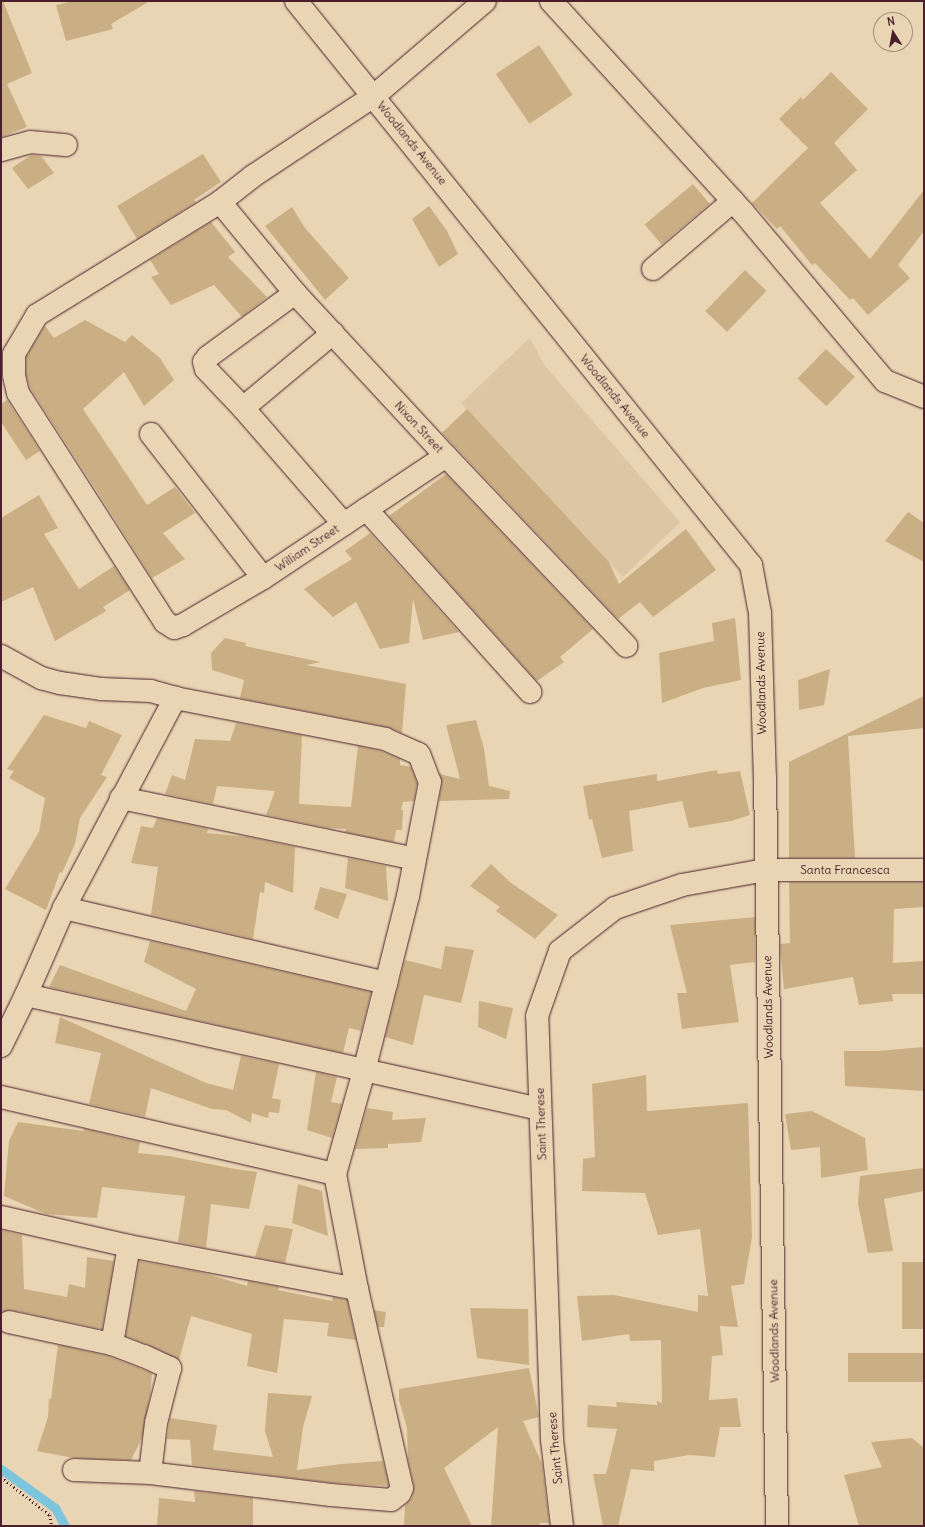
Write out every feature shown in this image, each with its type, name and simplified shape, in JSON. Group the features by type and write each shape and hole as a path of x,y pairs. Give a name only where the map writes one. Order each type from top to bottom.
{"street":[{"name":"Woodlands Avenue","path":"296,1 750,565 760,613 762,723 765,778 765,870 777,1526"},
{"path":"220,202 253,176 374,96 485,1"},
{"path":"551,1 733,201 885,381 924,397"},
{"path":"1,150 30,142 66,145"},
{"path":"653,269 733,201"},
{"name":"Nixon Street","path":"220,202 295,293 446,456 626,646"},
{"name":"William Street","path":"220,202 37,316 14,354 14,375 18,393 165,622 174,628 183,625 262,578 446,456"},
{"path":"295,293 208,357 204,362 206,370 243,408 344,524"},
{"path":"243,408 333,333"},
{"path":"151,434 262,578"},
{"path":"366,509 530,692"},
{"path":"1,656 41,678 60,683 101,689 151,691 175,698 385,739 419,754 430,782 415,859 386,983 364,1071 334,1174 357,1289 402,1488 396,1497 391,1500 331,1495 150,1473 74,1470"},
{"path":"1,1046 26,995 64,908 175,698"},
{"path":"121,798 415,859"},
{"name":"Santa Francesca","path":"765,870 924,870"},
{"name":"Saint Therese","path":"562,1526 552,1439 537,1016 560,951 616,908 682,885 765,870"},
{"path":"64,908 386,983"},
{"path":"26,995 540,1109"},
{"path":"1,1097 334,1174"},
{"path":"1,1216 129,1246 357,1289"},
{"path":"112,1344 129,1246"},
{"path":"9,1322 112,1344 170,1368 156,1423 150,1473"}],"path":[{"path":"1,1477 50,1515 52,1526"}],"shaded area":[{"path":"530,338 545,366 680,522 623,577 461,403"}],"building":[{"path":"1,1 3,1 32,73 7,84 27,127 1,137"},
{"path":"74,1 150,1 111,24 113,29 66,41 56,5"},
{"path":"539,45 573,95 529,124 496,74"},
{"path":"831,72 868,109 834,143 857,170 820,203 870,259 924,190 924,231 898,265 910,278 868,315 853,298 850,300 815,263 812,265 780,226 777,229 752,203 808,148 779,119 801,97 803,100"},
{"path":"203,154 221,182 194,200 196,202 137,239 117,206"},
{"path":"31,155 41,156 54,173 28,189 12,168"},
{"path":"693,184 710,204 661,244 645,224"},
{"path":"429,206 447,231 458,254 439,267 412,219"},
{"path":"292,207 305,228 349,278 325,300 265,226"},
{"path":"211,222 235,252 228,257 267,297 242,317 214,285 171,305 151,277 159,274 150,260"},
{"path":"745,270 767,291 727,332 705,311"},
{"path":"85,320 125,342 132,335 160,358 174,380 144,406 124,372 83,409 147,505 175,487 195,513 163,533 185,559 152,578 30,388 26,374 26,357 45,326 54,338"},
{"path":"826,349 855,377 826,406 798,378"},
{"path":"7,400 40,451 26,460 1,422 1,404"},
{"path":"467,409 609,562 619,584 686,529 716,570 653,617 640,602 618,619 442,433"},
{"path":"446,474 593,629 560,657 564,662 537,681 389,516"},
{"path":"39,495 58,528 44,534 79,589 114,566 130,590 103,607 106,611 55,641 33,587 1,602 1,518"},
{"path":"908,512 924,523 924,562 885,541"},
{"path":"370,533 459,632 423,640 413,599 409,643 380,649 356,602 333,617 304,589 352,559 345,551"},
{"path":"735,618 741,680 703,688 662,703 659,653 714,641 712,623"},
{"path":"225,638 246,643 245,646 321,662 306,665 406,684 402,733 387,727 240,698 244,680 212,670 211,653"},
{"path":"830,669 824,705 799,710 798,680"},
{"path":"924,696 924,728 848,736 855,858 789,858 789,762"},
{"path":"44,715 86,728 89,721 122,735 101,775 107,777 80,818 75,844 62,873 60,872 46,910 5,889 39,832 45,798 9,778 14,771 7,769"},
{"path":"476,720 484,749 489,786 510,791 509,799 439,801 442,784 440,774 460,779 446,725"},
{"path":"236,723 302,735 299,804 351,807 358,746 381,751 400,759 400,765 411,767 417,783 414,801 403,802 401,810 403,810 402,830 396,830 394,842 345,832 346,829 327,828 266,815 275,791 217,786 213,804 165,794 172,775 185,780 195,739 230,741"},
{"path":"717,770 718,774 740,771 750,815 731,821 689,828 682,801 629,811 633,851 602,858 592,819 589,820 583,786 657,774 657,781"},
{"path":"157,818 208,829 207,833 248,837 295,847 293,893 265,882 264,893 260,892 253,939 151,915 158,867 131,863 141,826 153,828"},
{"path":"348,858 386,866 388,901 345,888"},
{"path":"491,864 511,883 558,915 535,939 496,911 500,907 470,886"},
{"path":"789,882 924,882 924,907 894,909 893,963 924,961 924,994 892,994 893,1001 859,1005 853,977 784,989 780,944 790,943"},
{"path":"320,887 347,894 338,919 314,909"},
{"path":"755,917 755,962 730,965 739,1022 682,1029 677,993 687,993 670,925"},
{"path":"150,941 371,992 361,1031 349,1028 343,1053 49,987 60,965 186,1011 196,989 144,962"},
{"path":"445,946 474,950 461,1003 424,995 413,1045 385,1037 405,960 441,969"},
{"path":"479,1001 513,1008 506,1039 478,1027"},
{"path":"60,1017 206,1083 233,1090 241,1056 279,1064 272,1098 281,1100 279,1113 269,1112 268,1118 252,1113 251,1123 226,1110 212,1109 151,1088 145,1117 89,1104 101,1053 55,1043"},
{"path":"924,1047 924,1091 845,1086 844,1051 878,1051"},
{"path":"316,1072 337,1077 331,1102 342,1104 332,1138 307,1130"},
{"path":"646,1075 647,1111 748,1103 752,1237 744,1284 731,1286 738,1327 720,1326 723,1355 712,1356 709,1400 737,1398 741,1427 720,1427 715,1457 689,1455 654,1461 654,1471 631,1469 618,1526 603,1526 593,1474 606,1474 617,1429 587,1427 588,1405 617,1407 616,1402 657,1405 657,1401 662,1403 661,1340 630,1341 629,1334 582,1341 577,1296 614,1295 698,1312 698,1295 708,1296 700,1229 658,1235 645,1193 582,1191 583,1159 595,1157 592,1084"},
{"path":"367,1108 393,1112 392,1120 426,1118 421,1142 388,1144 388,1148 355,1149"},
{"path":"812,1111 865,1138 868,1170 821,1178 820,1147 791,1150 785,1114"},
{"path":"18,1122 83,1131 84,1129 140,1142 138,1153 169,1156 257,1172 249,1209 211,1204 206,1248 178,1242 185,1196 102,1187 97,1218 46,1214 4,1196 9,1141"},
{"path":"924,1168 924,1191 884,1199 893,1251 868,1253 858,1204 860,1176"},
{"path":"298,1184 322,1191 328,1236 292,1223"},
{"path":"265,1225 293,1229 285,1263 255,1257"},
{"path":"1,1230 22,1235 24,1289 67,1297 69,1284 85,1288 87,1257 114,1261 102,1329 12,1310 1,1313"},
{"path":"139,1261 204,1273 247,1286 248,1281 279,1287 278,1290 332,1301 333,1297 347,1300 356,1340 327,1336 329,1323 284,1319 277,1373 247,1366 252,1334 191,1316 179,1360 149,1345 126,1336"},
{"path":"902,1262 924,1262 924,1329 902,1329"},
{"path":"470,1308 528,1309 529,1365 477,1358"},
{"path":"374,1310 386,1312 384,1327 378,1327"},
{"path":"58,1345 108,1356 152,1373 150,1395 142,1438 131,1460 74,1458 37,1451 48,1417 49,1399 51,1399"},
{"path":"848,1353 924,1353 924,1382 848,1382"},
{"path":"529,1368 539,1417 523,1421 542,1464 549,1523 540,1523 539,1526 491,1526 498,1427 444,1468 472,1526 404,1526 405,1505 412,1498 414,1486 408,1459 407,1428 399,1400 399,1389"},
{"path":"268,1393 312,1396 303,1427 297,1470 341,1464 383,1461 389,1486 332,1483 192,1465 190,1440 167,1439 170,1418 217,1425 213,1450 273,1457 265,1431"},
{"path":"912,1438 924,1448 924,1526 859,1526 844,1475 882,1467 871,1442"},
{"path":"194,1491 253,1498 253,1526 157,1526 159,1498 195,1502"}],"waterway":[{"path":"1,1469 55,1508 65,1526"}]}
